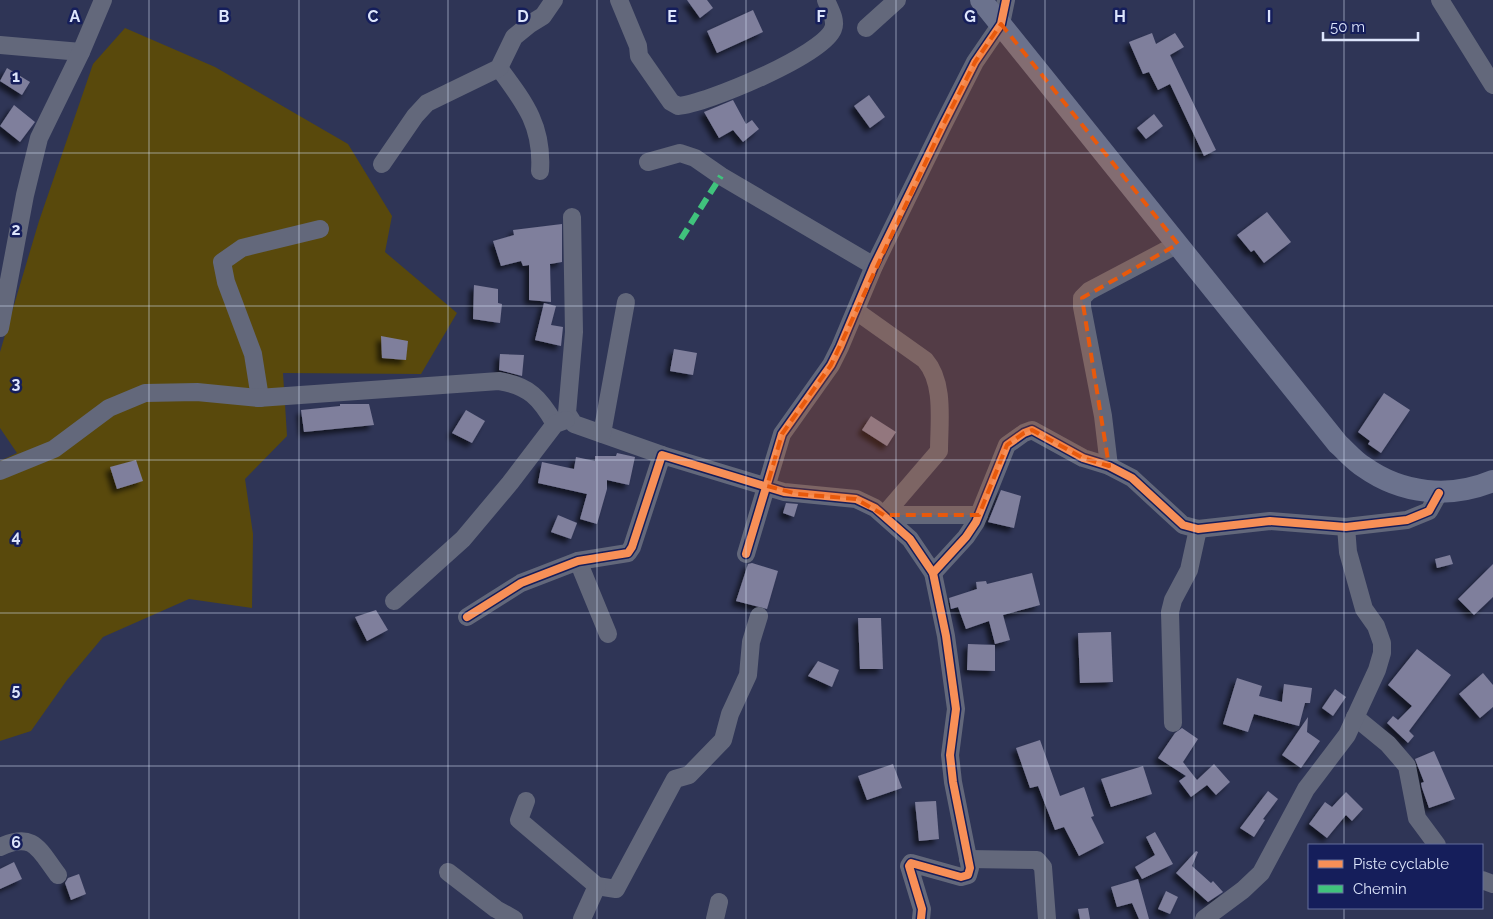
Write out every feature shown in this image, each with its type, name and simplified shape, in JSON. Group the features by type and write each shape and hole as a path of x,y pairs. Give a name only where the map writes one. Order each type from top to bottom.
{"main road":[{"path":"981,0 1338,444 1362,467 1385,480 1408,488 1439,492 1461,491 1493,482"}],"street":[{"path":"0,328 25,195 39,138 81,52 91,24 103,0"},
{"path":"382,164 415,116 427,103 499,68 514,37 543,16 554,0"},
{"path":"619,0 638,46 639,56 671,102 678,106 742,86 812,50 828,37 834,28 834,17 826,0"},
{"path":"866,28 897,0"},
{"path":"746,554 782,434 831,365 874,266 975,62 1001,24 1006,0"},
{"path":"1440,0 1493,85"},
{"path":"0,45 81,52"},
{"path":"499,68 535,122 541,151 540,171"},
{"path":"648,162 680,153 695,158 721,176 874,266"},
{"path":"394,601 463,539 567,413 574,332 572,216"},
{"path":"260,398 253,354 226,282 222,262 242,248 320,229"},
{"path":"1109,466 1103,416 1082,298 1088,291 1178,244"},
{"path":"602,434 626,302"},
{"path":"856,311 930,366 939,396 939,451 884,515"},
{"path":"0,471 54,449 109,408 145,393 197,392 260,398 499,381 518,384 543,403 562,421 662,455 798,494 830,495 856,499 884,515 910,539 933,573 946,636 956,709 950,756 952,782 970,868 968,875 961,877 911,864 909,866 922,909 921,919"},
{"path":"933,573 966,537 979,516 1007,445 1024,433 1032,430 1083,458 1109,466 1132,478 1183,525 1198,529 1270,522 1346,528 1407,520 1429,511 1439,492"},
{"path":"467,617 521,583 578,561 628,553 632,547 662,455"},
{"path":"884,515 979,516"},
{"path":"1204,919 1243,890 1261,873 1306,789 1347,735 1382,654 1382,643 1376,626 1364,609 1348,552 1346,528"},
{"path":"1173,723 1170,612 1173,600 1189,570 1198,529"},
{"path":"578,561 608,634"},
{"path":"526,801 519,820 597,886 616,889 675,779 690,775 723,740 730,714 748,675 751,642 759,616"},
{"path":"1355,716 1388,744 1407,766 1417,818 1436,844"},
{"path":"0,847 15,840 35,844 58,875"},
{"path":"968,859 1037,860 1043,867 1047,919"},
{"path":"448,872 496,909 514,919"},
{"path":"582,919 597,886"}],"highlighted area":[{"path":"1001,24 1178,244 1082,298 1109,466 1083,458 1032,430 1024,433 1007,445 979,515 884,515 856,499 798,494 767,486 782,434 831,365 943,125 975,62"}],"shaded area":[{"path":"125,28 215,67 348,144 392,216 385,252 457,313 421,374 283,373 287,436 245,479 253,534 252,608 189,599 103,637 67,680 31,731 0,741 0,461 17,453 0,428 0,352 39,221 93,64"}],"building":[{"path":"687,0 707,0 713,8 700,18"},
{"path":"753,10 763,32 717,53 707,31"},
{"path":"1152,33 1156,44 1175,33 1184,47 1170,55 1216,150 1204,156 1170,84 1158,90 1149,72 1143,74 1129,42"},
{"path":"7,68 30,82 22,95 0,81"},
{"path":"869,95 885,117 870,128 854,106"},
{"path":"733,100 746,124 752,120 759,129 743,142 733,130 719,138 704,112"},
{"path":"14,105 35,122 20,142 0,126"},
{"path":"1154,114 1163,126 1146,139 1137,128"},
{"path":"1267,212 1291,242 1264,263 1254,250 1251,252 1237,235"},
{"path":"562,224 562,262 550,264 551,302 529,300 529,265 523,266 521,261 501,266 493,241 514,235 513,230"},
{"path":"474,285 498,289 498,303 502,304 500,323 473,319"},
{"path":"544,303 556,306 551,325 563,327 561,346 535,340"},
{"path":"381,336 408,341 406,360 382,358"},
{"path":"674,349 697,353 693,375 670,371"},
{"path":"500,354 524,355 522,376 499,370"},
{"path":"1384,393 1410,410 1381,453 1368,444 1370,441 1358,432"},
{"path":"340,404 369,404 374,425 304,432 301,410 340,406"},
{"path":"466,410 485,421 472,443 452,433"},
{"path":"871,416 896,432 887,446 862,430"},
{"path":"617,453 635,457 629,485 607,480 607,489 597,524 580,519 587,494 538,483 542,462 574,469 576,457 595,461 595,456 616,456"},
{"path":"136,460 143,481 117,489 110,467"},
{"path":"1001,490 1021,496 1014,528 988,522"},
{"path":"786,503 798,504 794,517 783,513"},
{"path":"558,515 577,523 571,539 551,532"},
{"path":"1450,555 1453,564 1437,568 1435,559"},
{"path":"752,563 778,571 767,609 736,601 748,564"},
{"path":"1493,564 1493,597 1474,615 1458,599"},
{"path":"1032,573 1040,605 1003,615 1010,640 995,644 989,621 966,629 958,607 951,609 949,598 977,589 976,582 986,581 987,584"},
{"path":"376,610 388,630 367,641 355,617"},
{"path":"858,618 881,618 883,669 860,669"},
{"path":"1111,632 1113,682 1080,683 1078,633"},
{"path":"968,644 995,645 995,671 967,670"},
{"path":"1417,649 1451,675 1409,731 1414,736 1408,743 1387,723 1393,716 1398,720 1412,706 1388,685"},
{"path":"818,661 839,670 832,687 808,676"},
{"path":"1483,673 1493,685 1493,707 1480,718 1459,694"},
{"path":"1237,678 1262,686 1259,696 1282,702 1284,684 1312,688 1310,703 1305,703 1299,726 1254,714 1248,732 1223,724"},
{"path":"1335,689 1346,697 1333,716 1322,708"},
{"path":"1308,717 1307,732 1320,741 1301,768 1282,755"},
{"path":"1182,728 1198,739 1183,762 1197,780 1214,764 1230,782 1216,795 1207,785 1191,797 1179,781 1186,776 1158,758 1175,733"},
{"path":"1040,740 1060,796 1084,787 1094,816 1091,817 1104,843 1079,856 1064,827 1055,830 1038,786 1030,788 1016,748"},
{"path":"1434,751 1455,799 1429,808 1421,783 1424,782 1415,759"},
{"path":"893,764 902,788 867,800 858,776"},
{"path":"1143,766 1152,794 1111,807 1101,779"},
{"path":"1268,791 1278,799 1263,819 1265,820 1254,837 1240,828"},
{"path":"1346,792 1363,809 1352,821 1346,815 1327,838 1309,824 1325,802 1332,807"},
{"path":"936,801 939,839 919,841 915,802"},
{"path":"1155,832 1173,864 1142,879 1135,867 1155,855 1146,837"},
{"path":"1196,851 1198,852 1192,866 1211,883 1213,881 1223,892 1208,902 1176,873"},
{"path":"14,862 22,879 0,889 0,869"},
{"path":"79,874 86,894 71,900 65,883 68,878"},
{"path":"1138,879 1149,919 1139,919 1132,903 1117,907 1111,887"},
{"path":"1166,891 1178,897 1170,914 1158,909"},
{"path":"1088,908 1090,919 1080,919 1078,909"}],"marked path":[{"path":"681,239 721,176"}],"cycle path":[{"path":"746,554 782,434 831,365 874,266 943,125 975,62 1001,24 1006,0"},
{"path":"933,573 966,537 976,522 1007,445 1024,433 1032,430 1083,458 1109,466 1132,478 1183,525 1198,529 1270,521 1346,527 1407,520 1429,511 1439,493"},
{"path":"467,617 521,583 578,561 628,553 632,547 662,455 784,492 856,499 875,508 910,539 933,573 946,636 956,709 950,755 953,782 970,868 968,875 961,877 911,863 909,866 922,909 921,919"}]}
